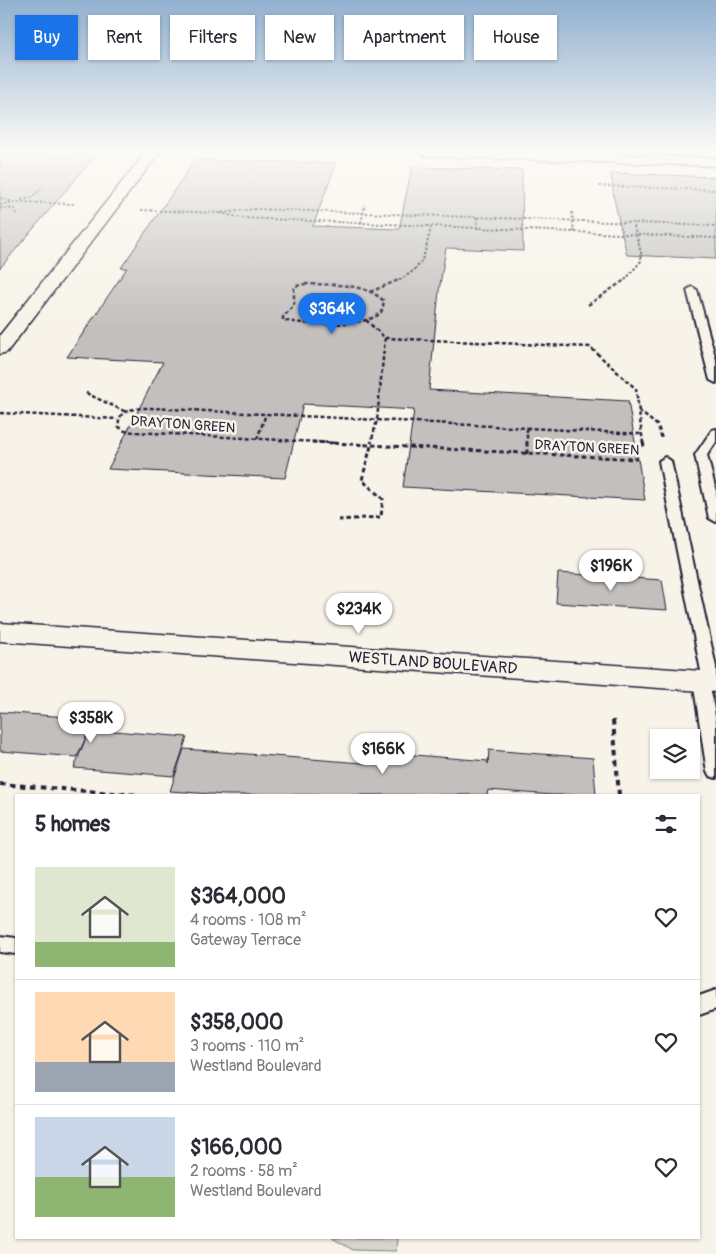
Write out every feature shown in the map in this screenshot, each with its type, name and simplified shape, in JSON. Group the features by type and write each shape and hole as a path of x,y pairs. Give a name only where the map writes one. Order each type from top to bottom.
{"street":[{"path":"0,348 107,211"},
{"name":"WESTLAND BOULEVARD","path":"0,632 709,681"}],"lane":[{"path":"692,290 716,380"},
{"path":"716,433 701,455 716,518"},
{"path":"665,461 709,681 716,772"},
{"path":"0,944 15,946"},
{"path":"700,1006 716,999"}],"path":[{"path":"16,211 17,215"},
{"path":"175,211 220,213 242,211"},
{"path":"297,211 716,226"},
{"path":"572,212 574,232"},
{"path":"220,213 242,218 716,238"},
{"path":"360,222 363,213"},
{"path":"477,217 477,228"},
{"path":"588,305 626,278 642,261 633,223"},
{"path":"369,292 388,285 418,267 423,260 431,227"},
{"path":"300,285 348,286 369,292 382,298 384,302 382,312 366,320 339,324 283,320 283,317 294,306 296,299 294,289 300,285"},
{"path":"366,320 385,338 590,347 636,389 646,460"},
{"path":"338,520 381,518 382,499 362,480 377,420 385,338"},
{"path":"86,393 127,412"},
{"name":"DRAYTON GREEN","path":"642,434 152,408 139,408 127,412 117,419 118,427 125,431 665,461"},
{"path":"639,410 658,426 662,433 659,445 645,451"},
{"path":"0,413 117,419"},
{"path":"256,439 266,414"},
{"path":"527,428 527,454"},
{"path":"613,720 619,794"},
{"path":"0,784 125,794"}],"shaded area":[{"path":"334,1239 397,1239 396,1251 353,1250"}],"building":[{"path":"0,211 49,211 0,268"},
{"path":"160,211 319,211 313,226 399,229 403,211 523,211 523,251 446,248 439,291 429,390 628,401 645,500 403,487 414,410 363,407 303,404 285,478 108,469 163,362 67,357 127,268 121,268"},
{"path":"617,211 716,211 716,259 627,255"},
{"path":"558,573 662,580 667,610 556,603"},
{"path":"0,712 94,719 89,729 187,737 174,776 74,768 88,733 77,757 0,751"},
{"path":"184,749 387,765 389,753 488,761 488,764 489,750 593,758 596,794 539,794 488,790 487,794 211,794 170,791"}]}
